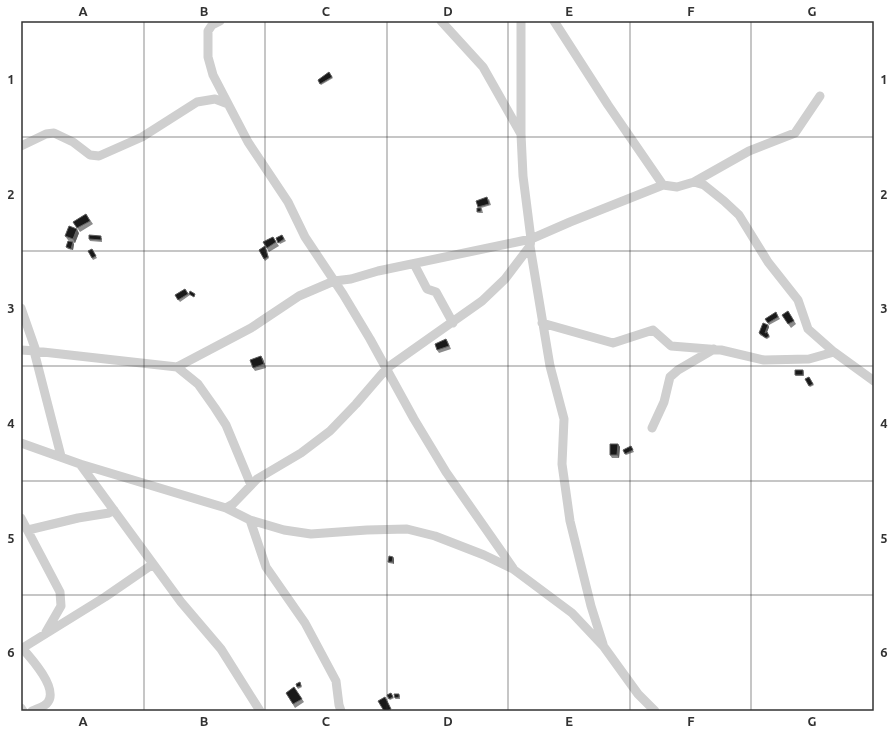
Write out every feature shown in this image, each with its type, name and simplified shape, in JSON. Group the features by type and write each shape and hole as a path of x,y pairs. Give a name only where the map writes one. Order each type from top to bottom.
{"street":[{"path":"220,21 212,25 208,31 206,47 213,75 248,142 288,202 305,237 334,281 387,368 414,419 446,472 514,569"},
{"path":"441,21 483,67 521,134"},
{"path":"521,21 521,134 523,176 531,242 542,323 550,366 564,418 562,464 570,521 591,606 604,647"},
{"path":"554,21 608,105 663,185"},
{"path":"177,368 250,328 299,296 334,281 351,279 414,264 531,242 570,222 663,185 677,187 694,182 749,152 795,133 820,96"},
{"path":"21,146 46,134 54,133 73,142 90,155 99,156 142,137 198,102 215,99 228,104"},
{"path":"694,182 704,185 711,190 739,215 768,262 798,300 808,329 834,352 874,381"},
{"path":"226,508 233,504 251,485 320,439 356,404 387,368 482,302 505,279 531,242"},
{"path":"414,264 427,289 436,292 453,323"},
{"path":"21,308 35,351 61,456"},
{"path":"542,323 612,343 653,330 671,346 714,350 764,360 809,359 834,352"},
{"path":"21,350 177,368 198,384 226,425 251,485"},
{"path":"652,428 664,402 670,377 678,370 714,350"},
{"path":"21,443 80,464 226,508 250,520 284,530 311,534 407,529 420,531 484,555 514,569 572,613 604,647 638,694 652,710"},
{"path":"80,464 198,624 221,649 260,711"},
{"path":"28,530 78,518 109,513 114,510"},
{"path":"21,518 59,588 61,596 59,611 45,633"},
{"path":"250,520 266,567 305,623 336,681 341,711"},
{"path":"32,711 45,705 50,700 51,693 43,676 22,648 105,597 153,564"}],"building":[{"path":"329,72 332,77 320,84 318,80"},
{"path":"487,197 489,204 478,207 476,201"},
{"path":"477,208 481,208 481,211 477,212"},
{"path":"86,214 90,221 77,228 73,222"},
{"path":"69,226 77,229 73,239 65,236"},
{"path":"89,235 101,236 101,240 89,239"},
{"path":"282,235 284,239 278,243 276,238"},
{"path":"273,237 276,242 267,248 263,242"},
{"path":"68,241 73,242 71,249 66,247"},
{"path":"265,246 268,257 264,259 259,250"},
{"path":"92,249 96,256 92,258 88,251"},
{"path":"185,289 188,294 178,300 175,295"},
{"path":"190,291 195,294 194,297 189,294"},
{"path":"788,311 794,321 788,324 782,315"},
{"path":"776,312 778,317 768,323 765,319"},
{"path":"763,323 768,325 765,333 767,332 769,336 766,338 759,333"},
{"path":"446,339 449,346 437,350 435,344"},
{"path":"261,356 264,364 253,368 250,360"},
{"path":"795,370 803,370 803,375 795,375"},
{"path":"809,377 813,384 809,386 805,379"},
{"path":"610,444 618,444 617,455 610,455"},
{"path":"631,446 633,450 625,454 623,450"},
{"path":"389,556 393,557 392,562 388,562"},
{"path":"300,682 301,686 297,687 296,684"},
{"path":"294,687 302,699 293,704 286,693"},
{"path":"391,693 393,697 389,699 387,695"},
{"path":"394,694 399,694 399,697 395,698"},
{"path":"385,697 391,709 387,711 384,711 378,701"}]}
